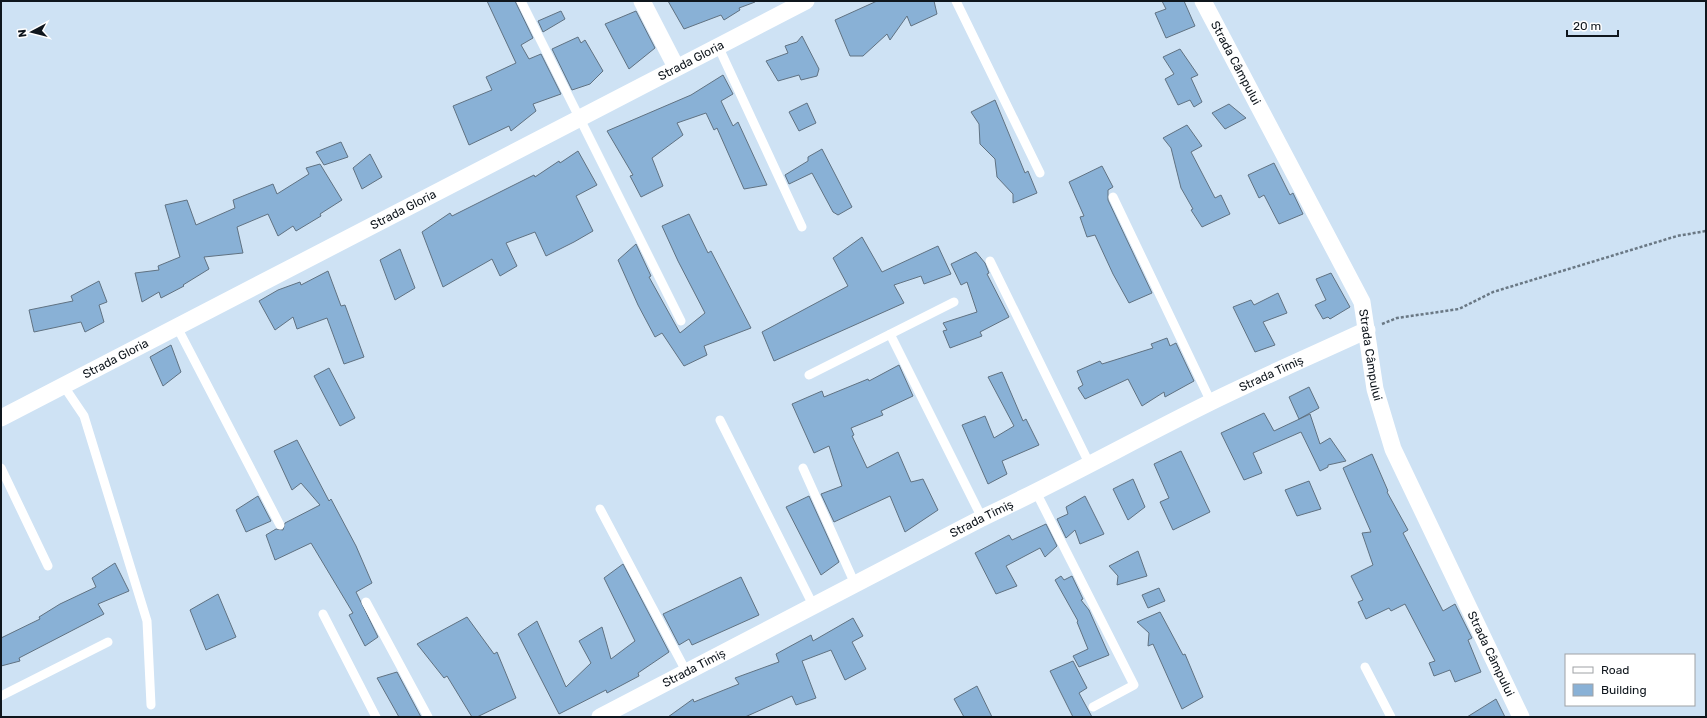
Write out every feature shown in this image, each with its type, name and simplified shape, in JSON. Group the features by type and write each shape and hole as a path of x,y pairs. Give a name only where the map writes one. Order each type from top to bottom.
{"street":[{"path":"642,1 676,67"},
{"name":"Strada Gloria","path":"1,418 806,1"},
{"name":"Strada Câmpului","path":"1204,1 1362,302 1375,389 1393,449 1520,717"},
{"name":"Strada Timiș","path":"603,716 686,671 982,518 1036,492 1089,463 1211,402 1367,330"}],"lane":[{"path":"521,1 681,321"},
{"path":"956,1 1040,173"},
{"path":"718,46 802,227"},
{"path":"1112,196 1211,402"},
{"path":"990,261 1089,463"},
{"path":"809,375 954,302"},
{"path":"177,327 280,525"},
{"path":"890,334 982,518"},
{"path":"63,385 84,416 147,621 151,706"},
{"path":"720,420 813,605"},
{"path":"1,468 48,566"},
{"path":"803,468 855,584"},
{"path":"1036,492 1134,685 1093,707"},
{"path":"600,509 686,671"},
{"path":"366,602 428,717"},
{"path":"323,614 376,717"},
{"path":"1,696 108,642"},
{"path":"1366,667 1391,717"}],"path":[{"path":"1367,330 1397,318 1459,309 1493,292 1677,236 1706,231"}],"building":[{"path":"487,1 515,1 533,38 521,45 529,59 541,54 561,94 533,104 536,111 511,131 509,126 469,145 453,106 492,90 486,77 516,63"},
{"path":"668,1 755,2 739,8 740,10 724,20 721,15 684,29"},
{"path":"877,1 934,1 937,14 911,26 907,16 890,40 887,34 863,56 850,56 835,20"},
{"path":"1162,1 1184,1 1195,26 1166,38 1155,13 1166,9"},
{"path":"561,11 565,19 543,32 538,21"},
{"path":"636,11 655,48 629,69 605,24"},
{"path":"802,36 819,69 817,76 801,80 799,75 778,81 766,61 788,53 785,46 797,42"},
{"path":"578,37 581,43 585,40 603,71 590,84 572,90 552,49"},
{"path":"1180,49 1198,75 1191,78 1202,102 1194,107 1190,100 1178,105 1165,79 1174,74 1163,57"},
{"path":"723,75 733,94 721,101 733,126 738,122 767,185 744,189 717,128 714,130 706,113 677,123 683,135 652,158 663,186 641,197 630,176 633,175 607,131 691,95"},
{"path":"995,100 1025,173 1028,171 1037,193 1013,203 1013,194 997,177 995,159 980,144 979,124 971,112"},
{"path":"807,103 816,123 799,131 789,112"},
{"path":"1229,104 1246,118 1225,129 1212,113"},
{"path":"1187,125 1202,146 1191,152 1215,198 1221,195 1230,214 1202,227 1191,210 1193,209 1181,188 1171,148 1163,138"},
{"path":"341,142 348,157 324,165 316,152"},
{"path":"822,149 852,207 838,215 833,212 812,173 789,184 785,175 808,161 808,157"},
{"path":"578,151 597,185 576,196 593,231 546,256 535,232 506,243 517,266 500,276 492,259 443,287 422,232 450,213 452,216 534,175 535,177 559,161 560,163"},
{"path":"370,154 382,177 362,189 353,168"},
{"path":"1274,163 1290,195 1293,193 1303,214 1279,224 1264,195 1259,198 1248,175"},
{"path":"320,164 342,200 320,214 321,216 296,231 293,226 278,236 268,214 237,227 243,253 204,257 209,269 183,285 184,286 161,298 159,292 142,302 135,273 159,270 158,266 180,257 165,205 187,200 196,225 235,208 233,200 273,184 277,194 309,174 306,168"},
{"path":"1102,166 1113,187 1108,190 1108,200 1152,293 1129,303 1113,274 1095,235 1087,237 1080,217 1084,216 1069,182"},
{"path":"689,214 708,253 711,251 751,328 704,346 707,355 684,366 662,333 655,337 638,305 618,260 636,244 651,276 649,277 680,333 705,313 662,226"},
{"path":"862,237 882,272 938,246 951,274 924,284 921,276 894,285 904,303 774,361 762,332 848,286 833,258"},
{"path":"400,249 415,288 395,300 380,260"},
{"path":"976,252 985,263 989,273 987,274 1009,317 980,332 982,336 950,348 943,331 947,330 943,323 977,312 967,282 961,285 951,264"},
{"path":"328,271 341,306 345,305 364,357 344,364 327,318 297,329 293,317 275,330 259,301 278,290 300,282 301,285"},
{"path":"1331,273 1350,307 1330,319 1328,317 1323,319 1315,305 1326,300 1316,279"},
{"path":"99,281 107,302 99,305 104,322 85,332 81,322 34,332 29,310 73,301 71,296"},
{"path":"1278,293 1287,313 1263,322 1275,345 1255,352 1233,307 1251,300 1254,305"},
{"path":"1167,338 1170,346 1176,343 1194,381 1165,397 1164,392 1142,406 1128,379 1085,399 1078,388 1083,385 1077,371 1100,361 1102,364 1153,348 1151,344"},
{"path":"171,345 181,372 163,386 150,357"},
{"path":"899,365 913,396 881,411 883,415 851,428 854,435 852,436 867,468 898,452 911,482 923,479 938,510 905,532 890,496 834,522 821,494 842,486 829,446 814,453 792,404 822,391 824,397 868,379 869,381"},
{"path":"329,368 355,418 340,426 314,376"},
{"path":"1002,372 1023,421 1026,419 1039,445 1002,461 1007,474 988,484 962,425 985,416 994,438 1014,426 988,377"},
{"path":"1309,387 1319,408 1299,419 1289,397"},
{"path":"1264,413 1274,431 1310,414 1320,444 1330,438 1346,461 1328,465 1328,467 1320,471 1301,432 1253,453 1262,473 1244,480 1221,433"},
{"path":"297,440 329,501 331,499 356,546 372,583 356,592 378,637 365,646 349,615 353,613 311,543 275,560 266,535 276,529 283,530 285,523 320,505 301,483 292,490 274,451"},
{"path":"1181,451 1210,512 1173,530 1160,502 1169,498 1154,464"},
{"path":"1372,454 1388,491 1387,492 1408,530 1403,533 1443,611 1455,604 1472,638 1468,640 1481,672 1455,682 1450,670 1434,676 1429,663 1435,661 1405,604 1391,611 1389,608 1366,619 1358,602 1363,600 1351,576 1373,565 1362,533 1371,532 1343,468"},
{"path":"1133,479 1145,507 1128,520 1113,489"},
{"path":"1309,481 1321,509 1297,516 1285,490"},
{"path":"258,496 271,521 246,532 236,510"},
{"path":"809,496 839,562 821,575 786,507"},
{"path":"1085,496 1104,534 1080,544 1075,530 1066,538 1057,519 1068,514 1066,507"},
{"path":"1046,524 1057,546 1045,557 1040,548 1006,566 1017,586 996,594 975,553 1009,535 1012,540"},
{"path":"1138,551 1147,576 1117,585 1118,576 1109,566"},
{"path":"115,563 129,591 98,604 104,614 19,658 20,661 1,666 1,638 40,619 39,617 60,604 96,587 92,578"},
{"path":"623,564 669,652 638,673 639,676 607,693 606,690 559,714 518,634 537,621 566,687 591,663 579,641 602,627 611,659 635,641 604,578"},
{"path":"1061,576 1064,580 1072,576 1083,599 1081,600 1089,610 1109,655 1079,667 1073,656 1088,649 1077,622 1078,621 1055,580"},
{"path":"741,577 759,615 692,645 689,639 679,645 663,614"},
{"path":"1159,588 1165,601 1148,608 1142,595"},
{"path":"218,594 236,637 206,650 190,610"},
{"path":"1160,612 1183,655 1185,654 1203,697 1182,709 1153,644 1148,646 1149,633 1137,622"},
{"path":"467,617 494,654 497,652 516,698 477,717 472,717 447,676 444,678 417,644"},
{"path":"853,618 863,636 852,642 866,669 845,680 831,650 802,661 816,698 796,705 792,696 745,717 668,717 693,699 694,702 739,684 735,678 779,662 776,654 811,635 813,641"},
{"path":"1073,661 1087,688 1079,693 1092,717 1073,717 1050,671"},
{"path":"397,672 421,717 399,717 377,678"},
{"path":"977,686 992,717 964,717 954,699"},
{"path":"1496,699 1505,717 1467,717"}]}
